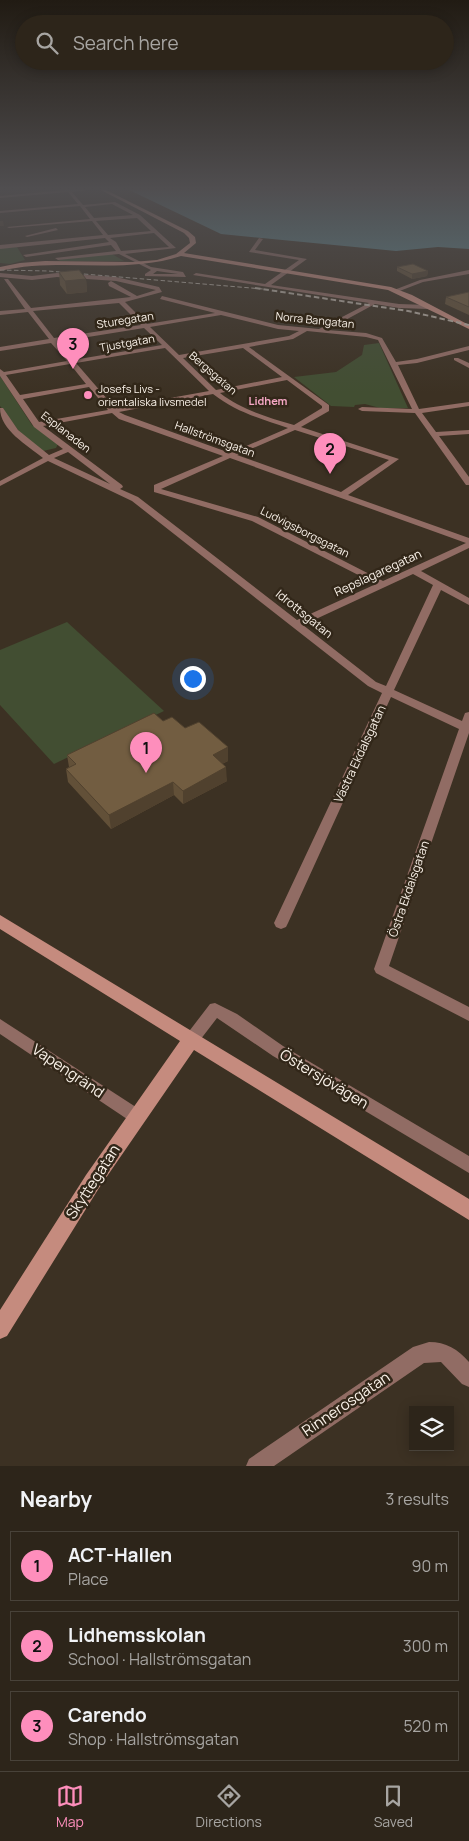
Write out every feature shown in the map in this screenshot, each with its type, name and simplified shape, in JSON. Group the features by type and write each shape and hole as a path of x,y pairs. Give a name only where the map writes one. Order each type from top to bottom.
{"street":[{"path":"26,256 27,263"},
{"path":"51,259 81,256"},
{"path":"126,256 156,269 181,273 184,276 147,274 156,269"},
{"path":"0,269 15,264 27,263 103,265 139,263 168,256"},
{"path":"194,256 397,290 469,327"},
{"path":"265,286 304,259 287,256"},
{"path":"397,290 422,281 469,272"},
{"path":"0,275 44,278 52,275 116,280 157,288 160,292 160,296 145,296 72,307 28,309 0,313"},
{"path":"196,275 407,307 428,307"},
{"path":"44,278 44,280 50,282 79,280 111,283 122,285 145,296"},
{"name":"Hallströmsgatan","path":"6,280 113,411 122,417 469,543"},
{"path":"111,283 111,286 137,298"},
{"name":"Norra Bangatan","path":"160,296 278,327 366,335 380,339 383,341 394,364"},
{"name":"Bergsgatan","path":"120,301 214,392 228,403 246,412 395,459 341,496"},
{"path":"320,331 375,302"},
{"name":"Sturegatan","path":"0,349 223,314"},
{"path":"178,357 291,338 305,330"},
{"name":"Tjustgatan","path":"1,373 166,346"},
{"path":"228,456 294,428 325,411 326,407 244,346"},
{"path":"469,348 417,361 394,364 417,410 469,483"},
{"path":"456,359 469,366"},
{"name":"Esplanaden","path":"1,373 37,425 134,499"},
{"path":"37,425 289,378"},
{"path":"18,398 91,384"},
{"path":"362,409 417,410 469,404"},
{"name":"Esplanaden","path":"0,410 15,432 48,458 134,499"},
{"path":"433,434 469,432"},
{"path":"0,484 69,449"},
{"name":"Ludvigsborgsgatan","path":"228,456 157,487 157,490 264,523 382,584"},
{"name":"Idrottsgatan","path":"134,499 297,624 357,674 389,693 468,724"},
{"name":"Repslagaregatan","path":"297,624 469,543"},
{"path":"413,570 469,602"},
{"name":"Västra Ekdalsgatan","path":"281,923 438,585"},
{"name":"Östra Ekdalsgatan","path":"468,724 381,968 469,1014"},
{"path":"0,921 469,1210"},
{"name":"Östersjövägen","path":"192,1039 215,1009 236,1020 255,1037 469,1165"},
{"name":"Vapengränd","path":"0,1026 136,1116"},
{"name":"Skyttegatan","path":"0,1329 37,1268 136,1116 192,1039"},
{"name":"Rinnerosgatan","path":"256,1466 420,1354 430,1351 449,1355 469,1377"}],"green space":[{"path":"0,256 23,256 25,260 10,264 0,263"},
{"path":"116,256 124,261 58,261 62,259"},
{"path":"379,343 408,408 380,408 365,404 355,405 354,407 331,406 294,377 336,372 362,355 364,345"},
{"path":"0,376 32,425 58,444 56,448 43,451 21,434 0,406"},
{"path":"67,622 164,711 54,764 0,705 0,650"}],"building":[{"path":"413,264 428,271 412,274 397,267"},
{"path":"79,270 86,279 65,281 59,272"},
{"path":"469,292 469,307 446,297"},
{"path":"154,713 163,721 172,717 185,728 199,722 228,747 213,755 226,767 183,791 173,782 109,815 66,769 76,764 67,755"}],"railway":[{"path":"0,270 48,271 260,289"},
{"path":"255,288 260,289"},
{"path":"260,289 408,311 469,325"}],"place":[{"name":"Carendo","path":"73,369"},
{"name":"Josefs Livs - orientaliska livsmedel","path":"88,395"},
{"name":"Lidhemsskolan","path":"330,474"},
{"name":"ACT-Hallen","path":"146,773"}],"district":[{"name":"Lidhem","path":"268,401"}]}
